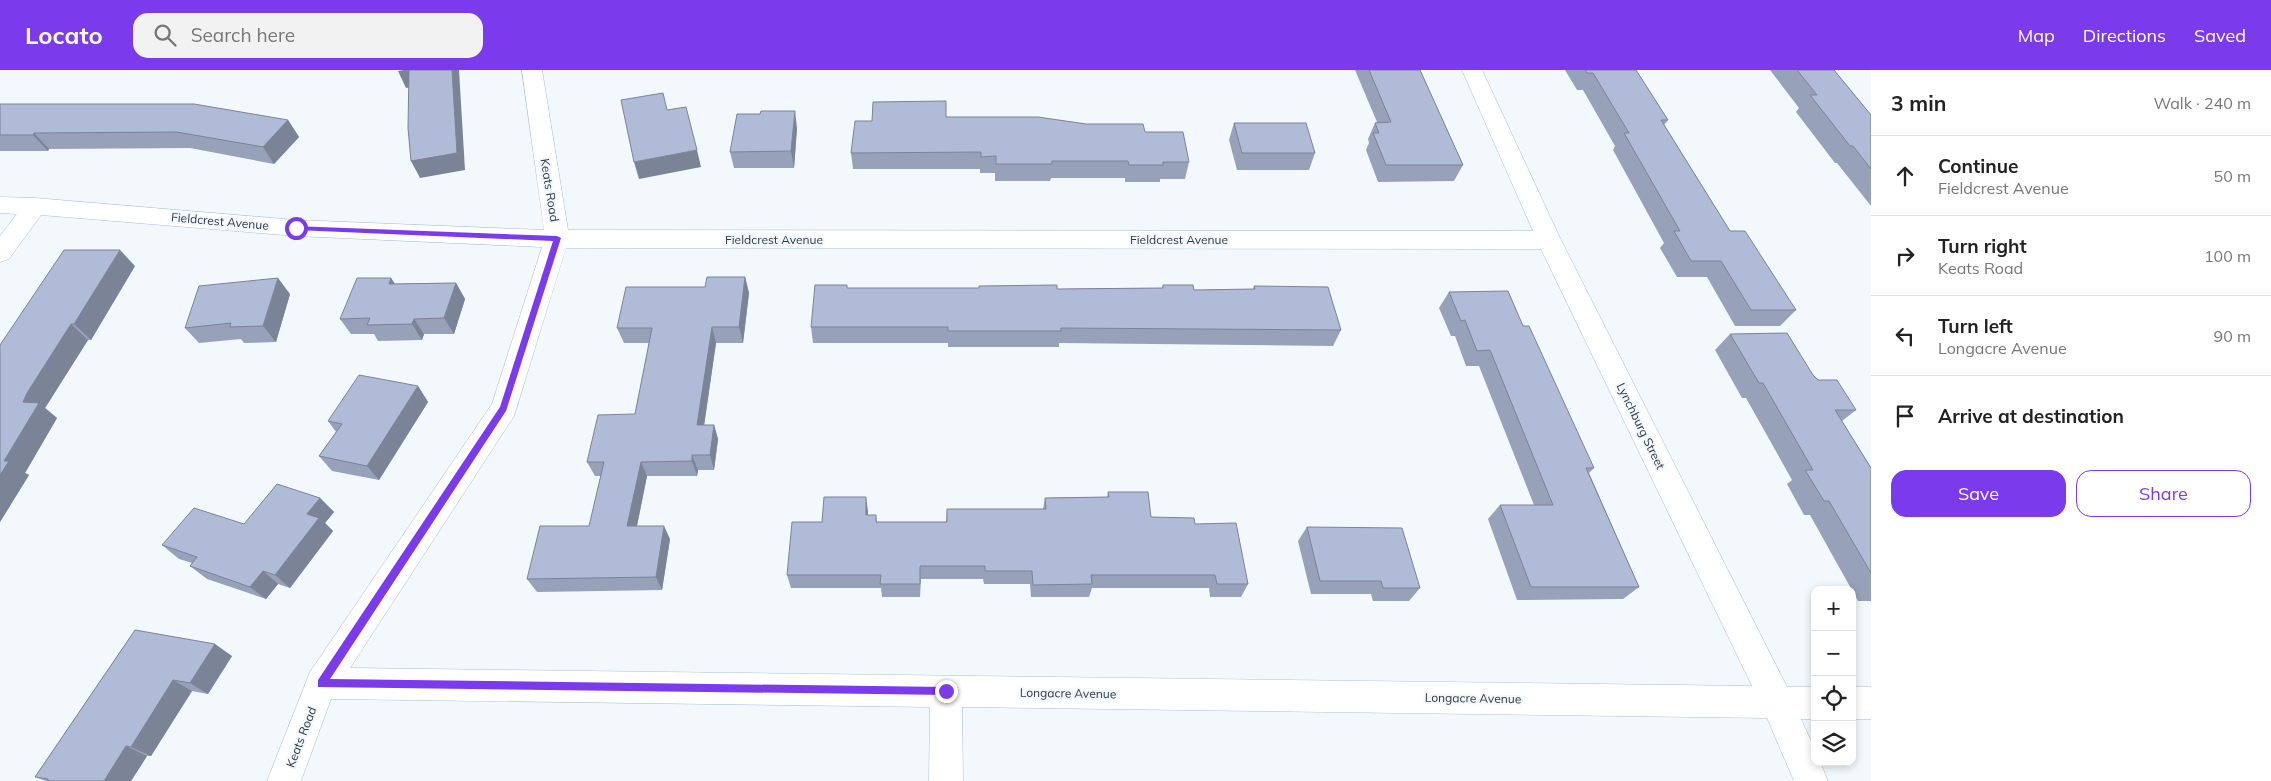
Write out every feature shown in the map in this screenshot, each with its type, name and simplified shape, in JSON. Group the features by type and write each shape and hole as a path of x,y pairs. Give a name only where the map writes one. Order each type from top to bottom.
{"street":[{"name":"Keats Road","path":"284,781 321,683 504,408 557,238 532,70"},
{"name":"Lynchburg Street","path":"1472,70 1550,240 1778,702 1811,781"},
{"name":"Fieldcrest Avenue","path":"0,205 35,206 296,228 557,238 1550,240"},
{"path":"0,253 35,206"},
{"name":"Longacre Avenue","path":"321,683 1811,703"},
{"path":"946,691 946,781"},
{"path":"1856,703 1871,703"}],"building":[{"path":"409,70 452,70 457,153 411,161 408,128"},
{"path":"1369,70 1420,70 1463,165 1386,165 1373,133 1379,133 1375,123 1391,122"},
{"path":"1585,70 1636,70 1668,120 1661,120 1730,231 1745,231 1796,310 1751,310 1721,261 1691,261 1674,231 1680,231 1624,133 1629,133 1593,73 1587,73"},
{"path":"1797,70 1834,70 1871,115 1871,169 1853,146 1850,146 1810,95 1817,95"},
{"path":"663,93 667,110 686,107 697,150 634,162 621,100"},
{"path":"946,101 946,117 1038,117 1086,124 1143,124 1145,132 1183,132 1189,162 1163,162 1163,165 1129,165 1128,161 1052,161 1052,164 996,164 996,156 981,157 981,152 851,153 855,121 872,121 873,102"},
{"path":"0,104 194,104 288,120 263,147 177,132 0,135"},
{"path":"761,111 795,111 791,151 730,152 737,114 760,114"},
{"path":"1234,123 1306,123 1315,153 1242,153"},
{"path":"64,250 120,250 74,324 71,324 27,393 23,402 39,403 4,461 9,461 0,475 0,345"},
{"path":"707,277 745,277 739,327 712,327 697,425 714,425 710,455 692,455 692,461 641,462 627,526 664,526 656,577 527,579 540,526 589,526 604,462 587,462 598,415 635,414 652,328 617,328 626,287 705,287"},
{"path":"278,278 263,326 230,327 231,323 185,328 199,286"},
{"path":"357,278 391,278 389,284 456,283 444,318 414,319 412,324 367,325 370,318 340,319"},
{"path":"815,285 847,285 847,288 979,288 979,286 1057,285 1057,289 1163,288 1163,285 1193,285 1194,290 1255,289 1254,286 1328,287 1341,330 1061,328 1061,331 948,331 948,327 811,327"},
{"path":"1508,291 1523,326 1529,326 1594,468 1586,468 1639,587 1531,587 1500,505 1553,505 1490,350 1477,351 1465,320 1461,321 1449,292"},
{"path":"1787,333 1813,375 1818,380 1837,380 1856,410 1835,410 1871,468 1871,573 1829,501 1824,501 1805,470 1813,470 1763,383 1759,383 1730,334"},
{"path":"359,375 418,386 367,466 319,456 342,424 328,421"},
{"path":"277,484 320,498 307,514 319,518 275,575 263,571 250,587 190,566 197,557 162,545 194,508 244,524"},
{"path":"1108,492 1148,492 1151,517 1194,518 1195,524 1236,523 1248,584 1217,584 1215,575 1091,575 1092,584 1033,585 1032,571 985,571 985,566 920,566 920,584 880,584 881,575 787,575 792,522 822,522 824,497 866,497 866,515 876,515 876,522 947,522 947,509 1046,509 1045,498 1109,497"},
{"path":"1307,527 1402,528 1420,588 1383,588 1381,581 1320,581"},
{"path":"135,630 215,644 190,683 173,680 131,747 126,746 104,781 48,781 48,779 35,777"}],"route":[{"path":"296,228 557,238 504,408 321,683 946,691"}]}
